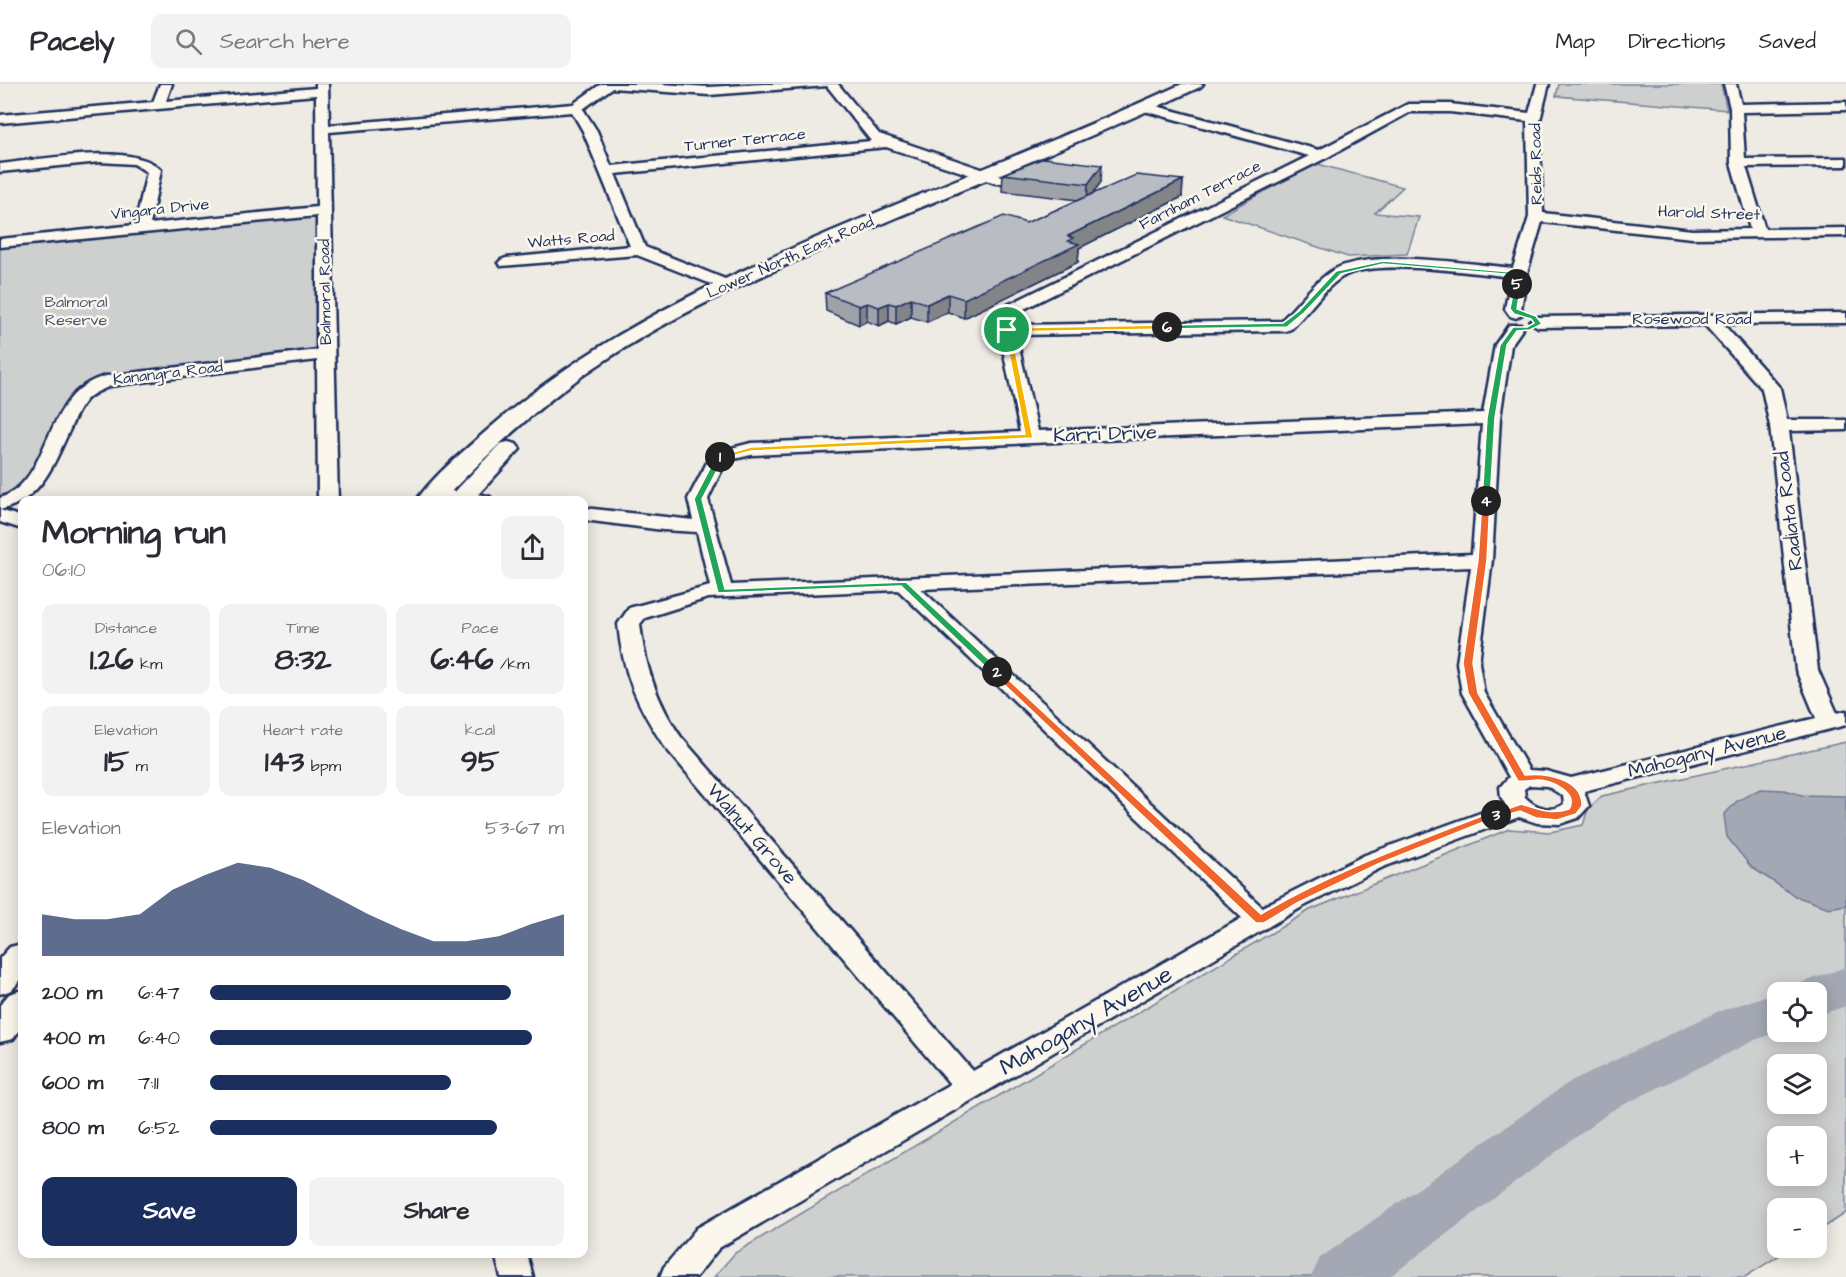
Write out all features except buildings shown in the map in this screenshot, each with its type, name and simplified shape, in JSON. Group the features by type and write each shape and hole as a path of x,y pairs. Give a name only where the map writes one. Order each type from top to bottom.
{"main road":[{"name":"Lower North East Road","path":"1153,109 1195,84"},
{"name":"Lower North East Road","path":"433,496 495,434 570,374 647,325 724,285 1153,109 1211,88"},
{"name":"Lower North East Road","path":"470,496 502,454 548,414 609,368 668,331 751,287 991,177"},
{"path":"0,981 18,961"},
{"path":"0,1029 18,1008"}],"street":[{"path":"159,104 166,84"},
{"path":"323,129 576,108 608,84 709,91 822,84"},
{"path":"832,84 874,137 991,177"},
{"name":"Reids Road","path":"1522,779 1473,693 1468,663 1482,560 1491,418 1507,320 1513,309 1519,273 1536,217 1534,118 1543,84"},
{"path":"1730,84 1736,108 1738,163 1759,233"},
{"path":"0,119 322,87"},
{"name":"Balmoral Road","path":"322,87 328,496"},
{"name":"Farnham Terrace","path":"1007,330 1006,318 1014,308 1321,155 1408,108 1425,103 1534,118"},
{"path":"1736,108 1846,106"},
{"path":"576,108 590,131 639,250 724,285"},
{"path":"1153,109 1321,155"},
{"name":"Turner Terrace","path":"607,171 887,143"},
{"path":"0,168 100,158 137,160 154,170 142,229"},
{"path":"1738,163 1846,162"},
{"name":"Vingara Drive","path":"0,243 324,212"},
{"name":"Harold Street","path":"1536,217 1692,234 1846,232"},
{"name":"Watts Road","path":"506,263 639,250"},
{"path":"1030,437 1007,330 1284,326 1301,312 1339,272 1383,262 1519,273"},
{"name":"Rosewood Road","path":"1507,320 1528,315 1538,322 1846,318"},
{"name":"Radiata Road","path":"1709,320 1771,388 1779,426 1807,670 1837,720"},
{"name":"Kanangra Road","path":"18,496 32,486 79,396 106,381 326,354"},
{"name":"Karri Drive","path":"714,592 705,526 698,499 719,457 751,449 1491,418"},
{"path":"1779,426 1846,425"},
{"name":"Kanangra Road","path":"0,504 7,504 18,496"},
{"path":"588,515 663,524 705,526"},
{"path":"0,516 18,522"},
{"path":"714,592 1482,560"},
{"path":"903,584 1260,920"},
{"name":"Walnut Grove","path":"714,592 637,613 629,624 635,669 646,701 673,742 970,1088"},
{"name":"Mahogany Avenue","path":"1568,787 1837,720"},
{"path":"1540,777 1560,782 1574,794 1577,806 1566,815 1546,816 1521,807 1512,792 1512,787 1522,779 1540,777"},
{"name":"Mahogany Avenue","path":"676,1277 708,1238 1293,900 1374,861 1521,807"},
{"path":"512,1258 517,1277"}],"green space":[{"path":"1559,84 1721,84 1727,110 1556,96"},
{"path":"1314,163 1403,187 1375,213 1419,217 1407,254 1348,257 1222,215"},
{"name":"Balmoral Reserve","path":"324,211 326,354 106,381 79,396 31,486 0,504 0,243"},
{"path":"1846,742 1846,1213 1827,1225 1827,1198 1767,1198 1767,1258 1775,1258 1745,1277 714,1277 735,1253 1310,910 1509,829 1550,832 1583,825 1588,809 1602,796"}],"shaded area":[{"path":"1760,789 1784,790 1802,795 1846,796 1846,905 1829,908 1795,896 1751,867 1727,837 1724,815 1737,801"}],"waterway":[{"path":"1827,993 1846,986"},
{"path":"1342,1277 1591,1096 1736,1026 1767,1015"}],"route":[{"path":"1383,262 1519,273 1513,309 1516,313 1534,317 1538,324 1528,329 1515,328 1503,345 1491,418 1482,560 1468,663 1473,693 1522,779 1540,777 1560,782 1568,787 1577,800 1577,806 1573,811 1557,817 1536,814 1521,807 1501,813 1374,861 1293,900 1260,920 903,584 722,591 698,499 719,457 751,449 1030,437 1007,330 1284,326 1301,312 1339,272 1383,262"}]}
